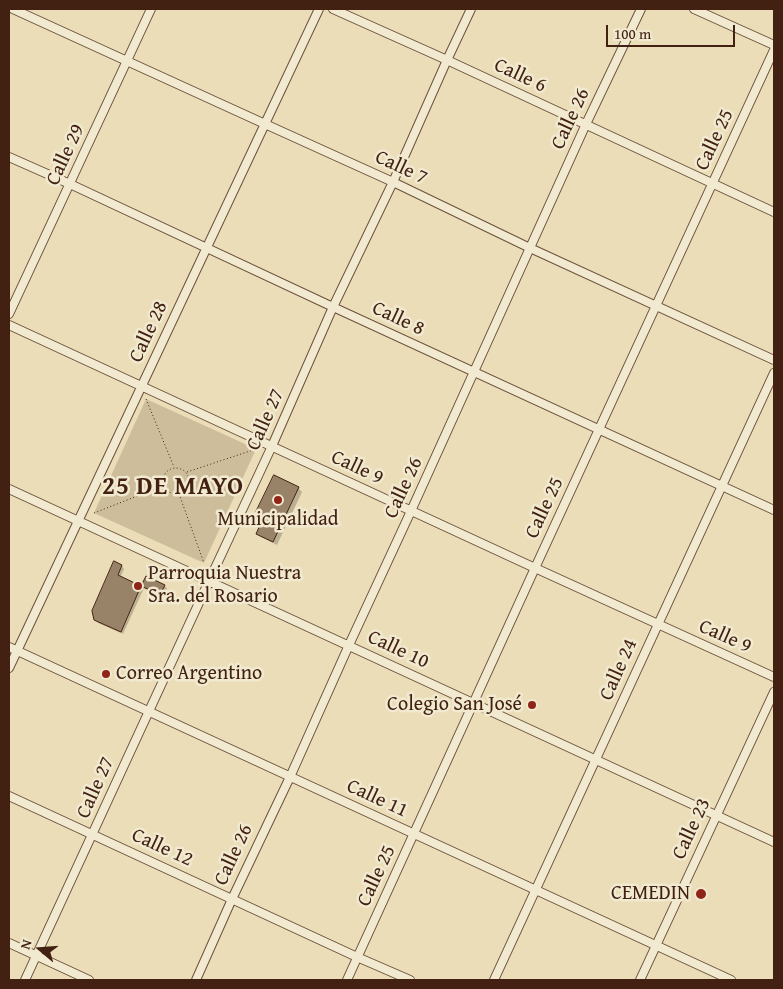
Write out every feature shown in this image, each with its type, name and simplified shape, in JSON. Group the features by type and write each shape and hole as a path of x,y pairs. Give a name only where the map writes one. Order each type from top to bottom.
{"street":[{"name":"Calle 7","path":"13,9 393,182 530,248 774,360"},
{"name":"Calle 29","path":"9,314 151,9"},
{"name":"Calle 28","path":"9,668 319,9"},
{"name":"Calle 6","path":"334,9 774,212"},
{"name":"Calle 27","path":"26,980 471,9"},
{"name":"Calle 26","path":"196,980 586,124 641,9"},
{"path":"694,9 774,45"},
{"name":"Calle 25","path":"347,980 774,50"},
{"name":"Calle 8","path":"9,157 774,510"},
{"name":"Calle 9","path":"9,325 774,677"},
{"name":"Calle 24","path":"494,980 774,373"},
{"name":"Calle 10","path":"9,489 774,842"},
{"name":"Calle 11","path":"9,647 731,980"},
{"name":"Calle 23","path":"640,980 774,692"},
{"name":"Calle 12","path":"9,796 410,980"},
{"path":"9,943 89,980"}],"path":[{"path":"146,399 174,468"},
{"path":"186,472 188,485 183,492 179,494 170,492 164,486 163,478 165,474 174,468 186,472 256,449"},
{"path":"94,513 164,486"},
{"path":"179,494 204,563"}],"shaded area":[{"path":"146,399 256,449 204,563 94,513"}],"building":[{"name":"Municipalidad","path":"274,475 299,487 273,542 256,534 264,516 256,512"},
{"path":"114,561 122,565 118,575 141,586 121,632 94,620 92,611"},
{"path":"146,576 165,585 160,595 141,586"}],"place":[{"name":"Municipalidad","path":"278,500"},
{"name":"Parroquia Nuestra Sra. del Rosario","path":"138,586"},
{"name":"Correo Argentino","path":"106,674"},
{"name":"Colegio San José","path":"532,705"},
{"name":"CEMEDIN","path":"701,894"}],"district":[{"name":"25 DE MAYO","path":"173,488"}]}
